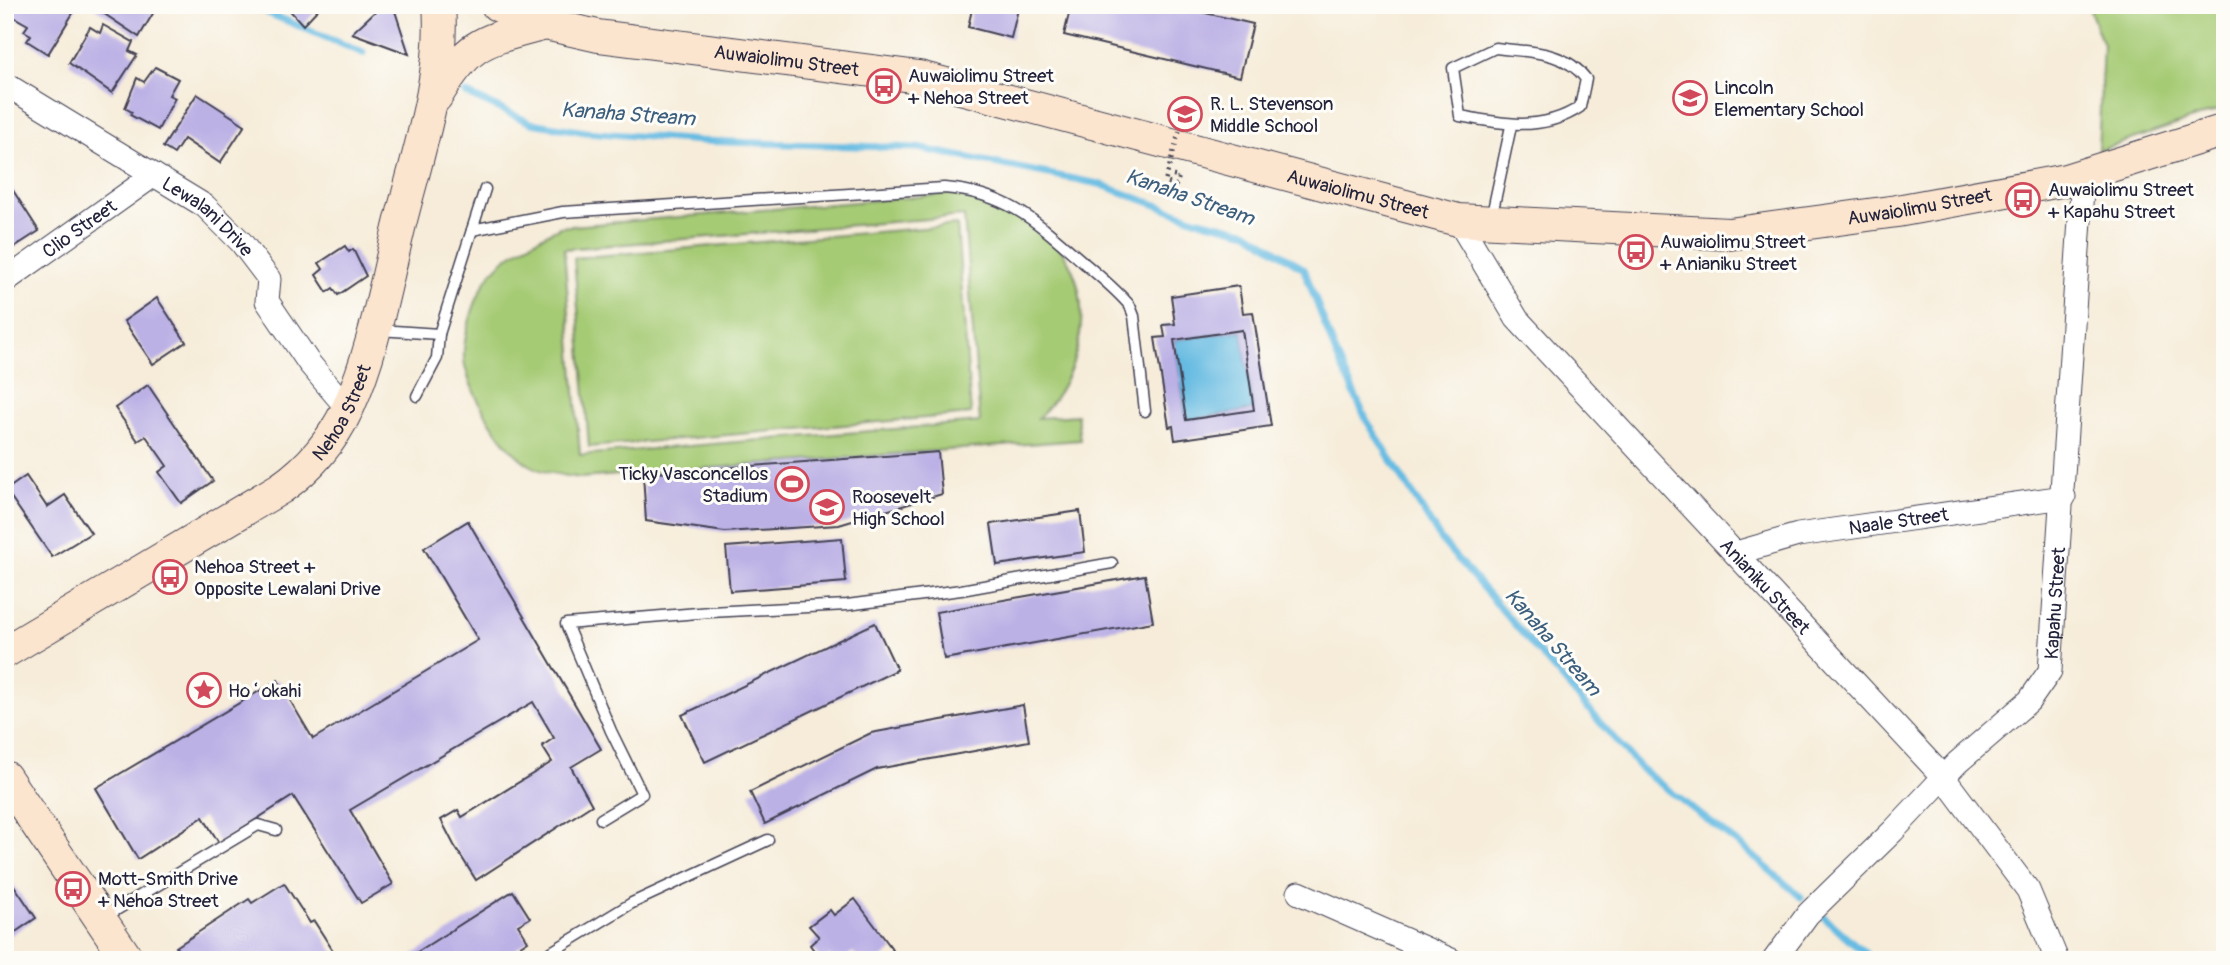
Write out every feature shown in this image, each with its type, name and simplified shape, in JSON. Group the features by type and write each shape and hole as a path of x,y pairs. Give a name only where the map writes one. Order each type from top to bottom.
{"street":[{"name":"Nehoa Street","path":"5,652 189,546 290,482 322,452 347,408 373,330 426,119 441,31 439,5"},
{"name":"Auwaiolimu Street","path":"497,5 545,24 598,36 919,77 1458,220 1729,233 1897,211 2082,175 2225,131"},
{"path":"426,119 451,72 464,55 489,39 545,24"},
{"name":"Lewalani Drive","path":"5,84 205,206 241,242 268,279 267,301 309,363 347,408"},
{"name":"Clio Street","path":"5,281 154,175"},
{"name":"Kapahu Street","path":"1774,960 1808,914 1944,778 2029,701 2048,677 2054,645 2082,175"},
{"name":"Anianiku Street","path":"1458,220 1517,319 1944,778 2028,890 2057,960"},
{"name":"Naale Street","path":"1736,553 1798,535 2064,497"},
{"path":"5,778 128,960"},
{"path":"1299,893 1451,960"}],"lane":[{"path":"1495,48 1550,55 1575,64 1586,79 1580,107 1563,118 1511,126 1460,116 1453,68 1495,48"},
{"path":"1490,222 1511,126"},
{"path":"472,230 564,212 944,188 984,194 1011,204 1031,217 1130,306 1134,316 1144,411"},
{"path":"417,396 437,358 439,334 485,189"},
{"path":"373,330 439,334"},
{"path":"601,819 642,794 611,731 566,624 710,612 847,605 961,590 1112,564"},
{"path":"101,919 258,825 276,830"},
{"path":"538,960 632,903 768,840"}],"path":[{"path":"1173,176 1179,177 1176,185 1165,182 1186,107 1197,110 1194,120 1189,118"}],"green space":[{"path":"2088,5 2225,5 2225,108 2098,151 2103,45"},
{"path":"951,194 1006,211 1036,227 1057,246 1072,268 1080,293 1081,320 1077,347 1069,374 1038,418 1077,415 1080,440 580,478 549,473 533,467 511,449 482,408 465,366 464,346 477,298 493,270 520,249 560,227","holes":["964,216 980,422 580,455 564,249"]},
{"path":"957,225 971,414 589,447 574,258"}],"water":[{"path":"1242,330 1254,410 1186,420 1174,340"}],"building":[{"path":"11,5 78,5 48,54 27,41 31,35 24,31 28,25 7,13"},
{"path":"91,5 158,5 139,37"},
{"path":"285,5 322,5 303,25"},
{"path":"382,5 393,5 409,54 352,33"},
{"path":"973,5 1019,5 1011,38 968,27"},
{"path":"1071,5 1171,5 1253,24 1240,77 1064,35"},
{"path":"103,25 133,42 129,51 137,55 112,93 69,63 90,27 100,33"},
{"path":"155,67 178,79 169,95 175,98 158,130 130,115 132,112 125,108 137,78 144,82"},
{"path":"197,94 245,125 220,163 184,139 174,154 163,147"},
{"path":"5,178 39,231 5,253"},
{"path":"345,246 349,252 353,249 366,276 338,295 333,288 327,292 316,275 323,269 319,263"},
{"path":"1239,286 1243,313 1253,312 1271,426 1175,440 1173,426 1169,427 1155,338 1165,337 1163,325 1175,324 1171,296","holes":["1242,330 1254,410 1186,420 1174,340"]},
{"path":"157,298 186,342 153,364 124,321"},
{"path":"148,385 213,481 181,503 159,472 167,466 146,436 138,441 115,408"},
{"name":"Ticky Vasconcellos Stadium","path":"938,452 942,494 839,525 725,532 646,521 643,474"},
{"path":"26,476 47,507 65,495 91,533 52,557 6,490"},
{"path":"1080,511 1085,552 997,565 991,524"},
{"path":"468,521 601,749 571,767 592,805 476,880 454,845 441,820 458,810 462,817 552,762 542,746 554,738 533,702 350,810 393,884 361,903 293,796 219,843 203,817 138,859 96,788 278,680 313,739 478,640 424,548"},
{"path":"842,538 846,582 730,591 726,547"},
{"path":"1145,575 1153,622 944,659 936,612"},
{"path":"875,623 897,670 705,762 682,715"},
{"path":"1023,705 1029,741 877,769 765,824 750,792 871,733"},
{"path":"5,872 36,918 5,939"},
{"path":"284,883 310,923 314,921 339,960 184,960 176,947 249,899 252,903"},
{"path":"513,891 530,918 518,925 528,941 499,960 414,960 411,956"},
{"path":"855,899 893,950 880,960 858,960 853,952 843,960 833,960 830,956 821,960 810,945 819,937 809,926 830,910 834,915"}],"waterway":[{"path":"249,5 363,53"},
{"name":"Kanaha Stream","path":"465,93 531,123 586,132 700,141 918,148 1099,184 1195,219 1248,232 1304,269 1336,354 1367,421 1441,540 1640,768 1745,849 1801,897"},
{"name":"Kanaha Stream","path":"1824,917 1865,953 1869,960"}],"place":[{"name":"Auwaiolimu Street + Nehoa Street","path":"884,86"},
{"name":"Lincoln Elementary School","path":"1690,98"},
{"name":"R. L. Stevenson Middle School","path":"1185,114"},
{"name":"Auwaiolimu Street + Kapahu Street","path":"2023,200"},
{"name":"Auwaiolimu Street + Anianiku Street","path":"1636,252"},
{"name":"Ticky Vasconcellos Stadium","path":"792,484"},
{"name":"Roosevelt High School","path":"827,507"},
{"name":"Nehoa Street + Opposite Lewalani Drive","path":"170,577"},
{"name":"Hoʻokahi","path":"204,690"},
{"name":"Mott-Smith Drive + Nehoa Street","path":"73,889"}]}
